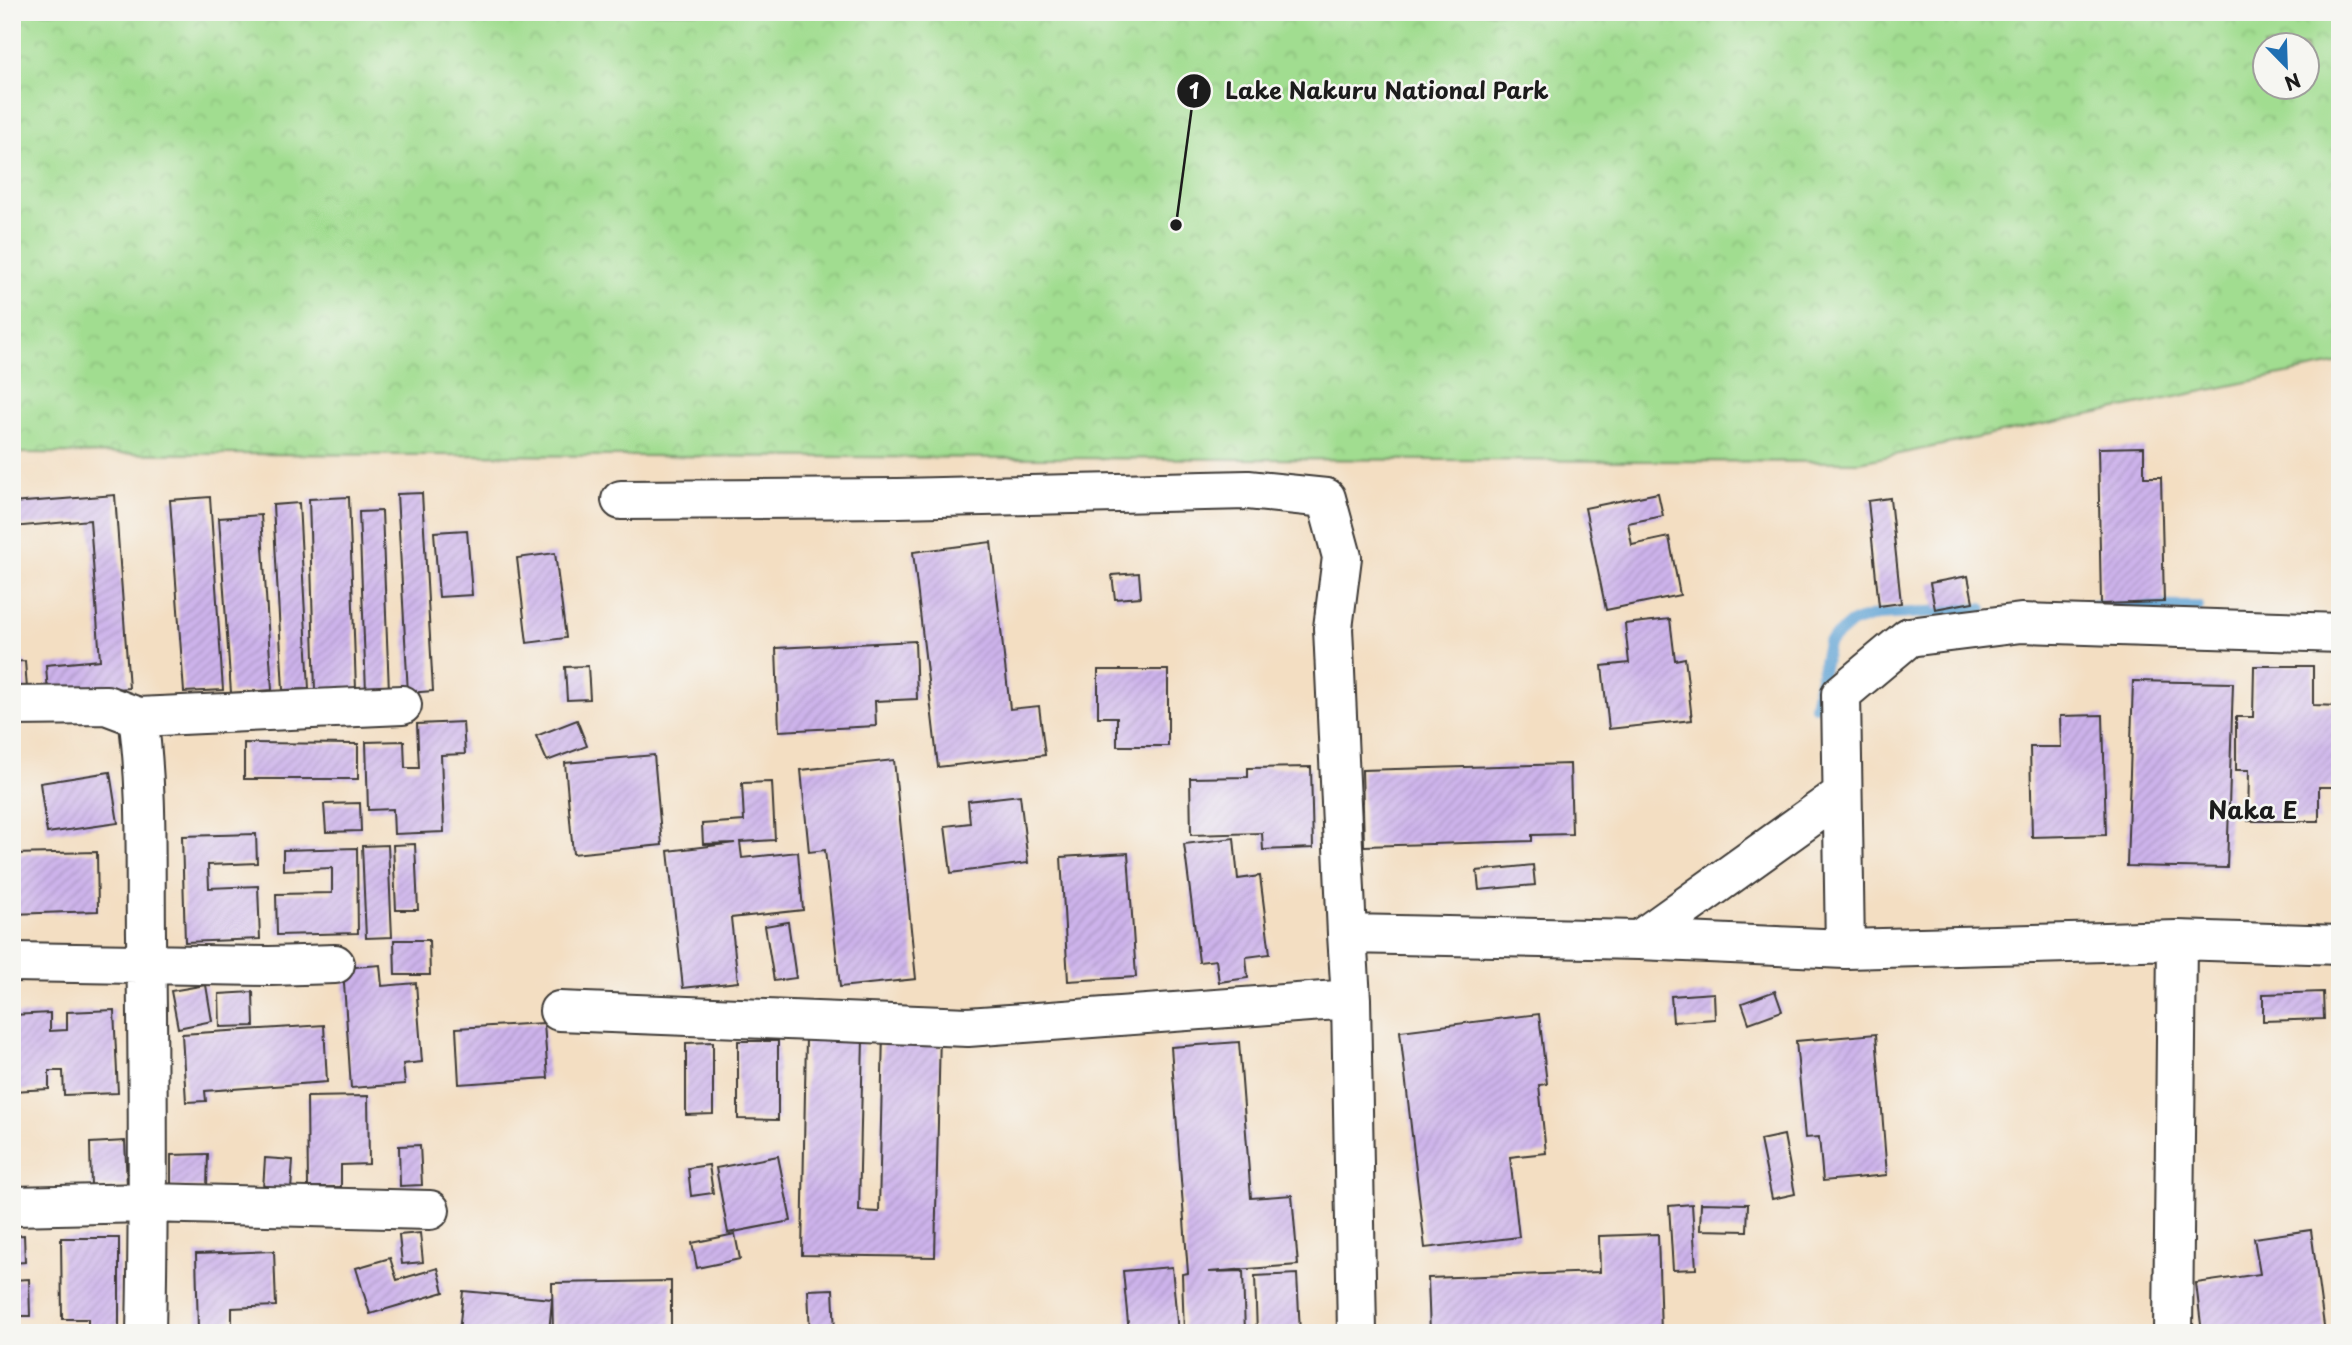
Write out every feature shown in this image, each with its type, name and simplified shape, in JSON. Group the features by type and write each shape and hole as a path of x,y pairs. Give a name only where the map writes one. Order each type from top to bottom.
{"street":[{"path":"621,500 911,498 1248,490 1326,498 1342,557 1333,628 1351,999 1357,1333"},
{"path":"1845,949 1841,694 1909,638 2021,623 2340,633"},
{"path":"12,706 106,705 138,717 402,705"},
{"path":"138,717 143,753 146,963 146,1333"},
{"path":"1639,940 1841,795"},
{"path":"1347,934 1639,940 1845,949 2177,940 2340,945"},
{"path":"2172,1333 2177,940"},
{"path":"12,962 335,964"},
{"path":"559,1010 968,1027 1351,999"},
{"path":"12,1206 148,1203 430,1210"}],"green space":[{"path":"12,12 2340,12 2340,363 1860,462 12,453"}],"building":[{"path":"2144,447 2144,477 2161,477 2164,602 2101,604 2098,448"},
{"path":"422,493 433,691 408,693 397,494"},
{"path":"1658,493 1663,516 1628,523 1632,545 1669,537 1680,595 1606,610 1585,508"},
{"path":"115,495 129,688 48,694 46,665 100,660 90,520 12,527 12,503"},
{"path":"210,497 223,690 184,692 170,500"},
{"path":"349,497 356,689 315,690 309,499"},
{"path":"1890,498 1901,603 1879,606 1868,501"},
{"path":"299,503 309,689 283,690 273,505"},
{"path":"382,511 389,691 366,691 359,512"},
{"path":"261,515 272,690 231,693 219,518"},
{"path":"467,530 472,595 439,597 434,532"},
{"path":"991,542 1010,709 1039,706 1045,755 938,767 913,552"},
{"path":"555,553 566,638 527,643 517,558"},
{"path":"1139,573 1141,597 1115,599 1112,575"},
{"path":"1968,576 1973,602 1935,609 1930,583"},
{"path":"1670,619 1675,660 1685,658 1692,720 1609,729 1602,666 1629,663 1625,624"},
{"path":"915,641 917,699 875,701 876,726 779,731 776,648"},
{"path":"25,661 27,689 12,690 12,662"},
{"path":"588,666 590,699 567,700 565,667"},
{"path":"2254,666 2313,666 2313,705 2340,706 2340,787 2319,787 2319,821 2248,821 2249,770 2236,770 2236,717 2253,717"},
{"path":"1098,670 1168,670 1168,746 1117,746 1117,717 1098,717"},
{"path":"2133,681 2233,683 2227,868 2127,866"},
{"path":"2103,715 2106,835 2032,837 2030,747 2061,747 2060,716"},
{"path":"577,720 587,746 547,761 536,736"},
{"path":"463,722 465,754 441,755 444,832 394,834 393,809 368,810 366,742 404,741 405,768 419,768 417,724"},
{"path":"244,743 358,744 358,779 244,779"},
{"path":"654,755 662,845 573,854 565,763"},
{"path":"894,760 916,979 840,987 825,850 809,852 801,770"},
{"path":"1570,764 1572,834 1532,835 1532,841 1364,846 1362,770"},
{"path":"1311,767 1313,848 1263,850 1262,833 1191,835 1190,778 1248,777 1248,768"},
{"path":"110,772 118,823 47,833 40,783"},
{"path":"772,782 775,840 740,842 742,858 798,852 803,910 731,918 738,982 683,988 668,851 735,843 703,844 702,824 744,821 742,783"},
{"path":"1020,795 1028,863 951,873 945,826 970,823 968,801"},
{"path":"360,803 361,831 326,832 324,804"},
{"path":"256,834 257,863 208,865 209,888 258,886 260,939 185,942 182,836"},
{"path":"1234,838 1238,879 1260,876 1270,954 1246,957 1248,978 1219,982 1216,960 1199,962 1184,844"},
{"path":"415,844 418,910 396,910 393,845"},
{"path":"388,845 392,937 366,938 362,846"},
{"path":"357,848 358,933 277,935 276,894 332,893 332,868 283,870 283,850"},
{"path":"97,852 98,911 12,914 12,854"},
{"path":"1128,853 1136,977 1068,981 1061,857"},
{"path":"1533,865 1535,885 1479,890 1477,871"},
{"path":"788,922 796,978 774,981 765,926"},
{"path":"394,940 429,940 430,975 395,975"},
{"path":"380,965 382,986 416,983 422,1062 403,1064 405,1084 351,1088 343,968"},
{"path":"206,985 212,1021 178,1028 171,991"},
{"path":"1775,991 1782,1011 1749,1023 1742,1003"},
{"path":"253,992 254,1026 220,1027 219,994"},
{"path":"2323,992 2324,1019 2263,1021 2263,994"},
{"path":"1714,993 1715,1019 1673,1022 1671,996"},
{"path":"114,1010 118,1093 64,1095 63,1071 49,1071 49,1089 12,1091 12,1015 50,1013 50,1031 67,1030 67,1012"},
{"path":"1539,1014 1547,1084 1539,1085 1546,1153 1510,1157 1519,1237 1425,1248 1400,1031"},
{"path":"544,1023 548,1078 459,1084 456,1028"},
{"path":"324,1025 327,1082 205,1091 206,1101 186,1102 182,1034"},
{"path":"883,1031 940,1032 935,1257 802,1255 806,1037 863,1038 859,1211 879,1212"},
{"path":"1876,1034 1887,1175 1823,1181 1819,1137 1805,1138 1796,1041"},
{"path":"738,1041 778,1041 778,1120 738,1119"},
{"path":"713,1042 713,1114 686,1115 686,1043"},
{"path":"1239,1042 1251,1198 1292,1195 1298,1265 1209,1272 1243,1271 1245,1333 1184,1333 1182,1274 1188,1273 1171,1047"},
{"path":"368,1096 369,1164 341,1165 341,1187 308,1187 307,1097"},
{"path":"1784,1135 1795,1194 1772,1199 1760,1140"},
{"path":"125,1141 127,1186 91,1187 90,1143"},
{"path":"420,1145 422,1185 400,1186 399,1146"},
{"path":"208,1154 207,1187 171,1187 171,1155"},
{"path":"778,1156 791,1221 728,1233 716,1168"},
{"path":"265,1158 293,1160 291,1190 263,1189"},
{"path":"709,1165 713,1193 691,1196 688,1168"},
{"path":"1701,1203 1748,1204 1747,1231 1700,1230"},
{"path":"1692,1204 1696,1269 1673,1270 1669,1206"},
{"path":"2311,1230 2325,1333 2202,1333 2196,1283 2260,1274 2254,1238"},
{"path":"420,1233 423,1262 402,1264 399,1235"},
{"path":"735,1234 740,1259 697,1268 692,1243"},
{"path":"1658,1234 1661,1333 1430,1333 1428,1278 1600,1272 1599,1236"},
{"path":"24,1235 25,1262 12,1263 12,1236"},
{"path":"61,1238 119,1238 119,1333 88,1333 88,1319 62,1319"},
{"path":"274,1251 276,1306 232,1308 232,1328 198,1330 196,1254"},
{"path":"390,1258 397,1280 438,1268 444,1292 370,1314 356,1268"},
{"path":"1172,1267 1178,1333 1129,1333 1123,1271"},
{"path":"1297,1274 1300,1333 1257,1333 1255,1276"},
{"path":"29,1279 30,1316 12,1316 12,1280"},
{"path":"671,1281 671,1333 553,1333 552,1283"},
{"path":"833,1289 835,1333 810,1333 808,1290"},
{"path":"463,1291 552,1299 549,1333 459,1333"}],"waterway":[{"path":"2082,606 2198,607"},
{"path":"1815,706 1828,643 1851,623 1877,615 1982,609"}],"place":[{"name":"Lake Nakuru National Park","path":"1176,225"}],"district":[{"name":"Naka E","path":"2253,811"}]}
